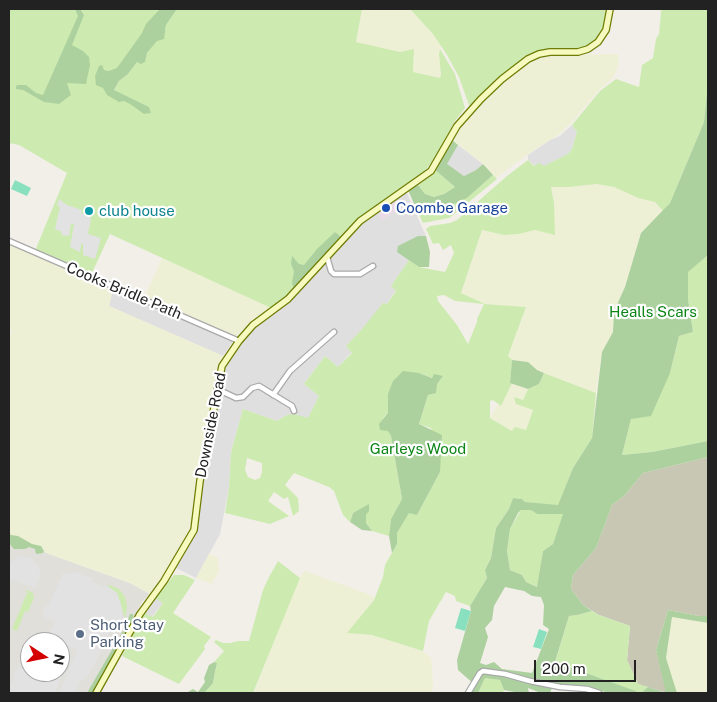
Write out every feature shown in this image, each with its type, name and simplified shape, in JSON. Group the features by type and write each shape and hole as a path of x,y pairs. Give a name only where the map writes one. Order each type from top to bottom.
{"street":[{"name":"Downside Road","path":"96,693 140,614 164,581 193,532 200,481 222,366 239,341 253,325 288,299 360,221 431,171 457,126 502,79 528,59 550,52 578,52 588,49 598,42 606,30 610,9"},
{"name":"Cooks Bridle Path","path":"9,241 239,341"},
{"path":"327,257 331,271 334,274 360,274 373,266"},
{"path":"273,395 290,371 334,332"},
{"path":"217,389 236,398 243,397 252,388 259,386 292,406 294,411"},
{"path":"468,693 483,671 505,674 530,682 587,689 599,693"}],"shaded area":[{"path":"362,9 410,9 433,34 441,46 439,54 440,78 413,72 414,49 400,53 356,42"},
{"path":"618,54 617,70 612,79 598,91 573,121 558,135 496,178 483,164 451,139 488,95 515,72 532,61 552,55"},
{"path":"572,125 577,132 572,149 568,154 544,167 535,166 528,160 528,155 550,140 560,136"},
{"path":"458,145 483,164 464,176 446,164"},
{"path":"597,184 614,187 638,198 655,202 663,211 641,233 625,287 614,311 613,332 602,352 596,393 537,370 528,362 512,360 508,357 526,307 485,304 461,293 482,230 504,235 535,230 554,203 551,187"},
{"path":"406,191 426,236 391,286 396,290 387,304 346,346 352,352 338,367 325,356 304,384 319,396 308,419 287,415 277,421 243,409 231,452 229,488 220,534 196,578 174,567 192,537 223,367 255,325 289,300 362,222 377,210 382,219 401,207 396,198"},
{"path":"396,198 401,207 382,220 377,210"},
{"path":"59,199 67,205 82,210 81,213 91,218 88,234 101,238 95,259 83,255 83,244 81,244 80,252 70,247 74,224 71,224 69,236 61,235 62,232 55,229 60,207 57,205"},
{"path":"9,244 113,288 109,306 223,356 216,376 195,493 193,525 188,525 192,528 162,578 150,594 130,583 49,554 9,536 9,338 12,331 9,329"},
{"path":"162,258 271,308 247,325 236,337 144,298"},
{"path":"113,288 232,340 232,343 223,356 109,306"},
{"path":"512,383 528,389 523,400 515,397 516,404 533,410 526,430 512,431 490,418 498,404 501,405"},
{"path":"708,457 708,616 668,610 656,650 667,693 638,684 627,660 630,626 599,615 583,605 571,589 573,575 596,548 612,505 624,496 643,473"},
{"path":"9,536 49,554 130,583 150,594 142,602 93,693 9,693"},
{"path":"209,554 218,558 219,571 212,584 196,578"},
{"path":"19,556 30,557 39,566 40,577 36,588 9,579 9,565"},
{"path":"304,571 375,598 348,633 372,635 423,651 431,658 432,693 254,693 298,580"},
{"name":"Short Stay Parking","path":"69,572 78,573 93,579 92,582 104,587 107,586 117,593 123,617 118,628 113,626 92,670 79,684 75,693 59,693 64,682 70,682 70,667 77,650 70,647 70,632 50,632 55,622 44,617 42,614 50,602 63,573 68,574"},
{"path":"153,596 163,603 152,617 142,612"},
{"path":"672,617 708,623 708,693 677,693 675,690 666,658"},
{"path":"20,662 20,682 60,682 55,693 9,693 12,690 9,688 15,675 13,674"}],"green space":[{"path":"9,9 162,9 108,91 149,107 114,91 119,81 128,74 137,62 146,57 147,53 166,29 166,25 177,9 362,9 356,42 400,52 414,49 413,72 440,78 440,49 455,74 465,108 455,121 435,158 424,172 353,223 294,290 271,308 110,234 91,275 35,251 67,173 19,145 9,143"},
{"path":"75,9 80,9 84,15 72,45 89,57 90,65 86,84 67,83 71,95 59,104 44,102 23,90 16,89 18,85 26,85 36,93 43,95 78,16"},
{"path":"160,9 177,9 166,25 164,39 157,41 147,53 145,62 141,64 137,62 128,74 119,81 114,90 149,107 151,113 144,114 130,104 124,101 119,102 107,95 103,88 96,85 95,76 99,66 102,65 104,70 109,71 117,68 142,33 146,24"},
{"path":"410,9 607,9 604,27 596,42 583,48 548,50 530,55 507,71 470,108 459,77 447,55 433,34"},
{"path":"708,9 708,82 704,122 670,203 663,211 655,202 638,198 614,187 597,184 551,187 554,203 555,235 535,230 504,235 482,230 461,293 485,304 526,307 508,356 512,360 510,382 512,383 501,406 493,400 490,401 490,418 512,431 515,427 526,430 533,410 516,404 514,397 523,400 528,389 539,384 544,373 596,393 592,438 573,468 558,506 525,502 522,499 513,498 509,509 496,528 491,558 485,570 487,578 470,606 456,601 455,596 446,592 429,621 423,651 372,635 347,633 374,600 383,577 385,565 397,544 397,533 409,512 417,515 440,472 431,428 419,424 428,395 443,376 433,378 419,373 388,394 388,413 383,418 391,436 402,499 391,519 389,536 372,531 366,523 369,505 353,513 350,522 343,515 334,491 329,487 294,473 285,485 298,498 299,511 293,516 288,497 284,499 274,492 268,501 289,516 270,524 225,513 229,488 231,452 243,409 277,421 287,415 294,414 308,418 319,396 304,384 325,356 338,367 352,353 346,346 383,303 387,304 396,291 391,286 409,260 419,267 445,272 454,253 451,245 443,250 439,243 433,244 426,229 430,226 457,220 528,160 534,166 539,163 544,166 568,154 572,149 577,132 572,125 600,91 616,79 639,87 642,65 653,58 656,39 659,34 661,10","holes":["444,295 455,301 484,304 468,344 457,325 438,301 437,296","247,458 262,463 260,478 255,480 248,477 245,470"]},
{"name":"Healls Scars","path":"708,82 708,255 688,272 688,299 693,332 679,336 670,373 651,416 631,419 622,455 652,452 708,441 708,457 643,473 624,496 612,505 596,548 573,575 571,589 583,605 592,611 569,616 555,662 636,691 636,693 610,693 585,687 552,688 550,693 541,693 528,688 529,693 520,693 504,690 500,680 485,678 478,693 470,693 475,685 458,670 457,660 471,611 470,606 487,578 485,570 491,558 496,528 509,509 513,498 522,499 525,502 558,505 573,468 592,438 602,352 613,332 614,311 625,287 641,233 670,203 704,122","holes":["521,510 531,510 537,514 563,514 553,544 543,551 537,587 526,582 522,575 510,570 507,551 510,529","505,587 541,597 544,605 543,625 549,629 532,673 502,669 494,662 486,665 480,663 488,637 485,628 492,620 494,606"]},
{"path":"451,139 458,145 447,164 464,176 483,164 493,175 467,198 447,207 429,210 419,209 415,206 408,190 418,185 425,194 434,197 444,194 455,187 434,169"},
{"path":"434,169 455,187 444,194 434,197 425,194 418,185"},
{"path":"493,175 497,179 449,218 423,223 415,206 419,209 467,198"},
{"path":"15,180 31,188 27,196 11,189"},
{"path":"335,232 341,237 294,290 292,283 294,271 291,264 292,256 299,264 304,265"},
{"path":"418,236 426,236 430,252 429,267 419,267 397,252 398,246"},
{"path":"708,255 708,441 652,452 622,455 631,419 670,373 679,336 693,332 688,299 688,271"},
{"path":"512,360 528,362 544,373 539,384 528,389 510,383"},
{"name":"Garleys Wood","path":"403,371 419,373 432,378 434,374 443,376 437,384 436,393 428,395 419,424 442,435 440,472 417,515 409,513 397,533 397,544 392,553 389,536 391,519 402,499 391,436 388,431 380,430 379,424 388,413 388,394 393,381"},
{"path":"369,504 366,523 372,531 362,530 350,522 353,513"},
{"path":"521,510 531,510 537,514 564,513 553,544 543,551 538,587 526,582 522,575 510,570 507,551 510,529"},
{"path":"9,533 32,544 41,546 44,551 43,553 36,554 35,549 29,547 14,549 9,543"},
{"path":"278,561 300,578 253,693 204,693 213,683 217,663 214,662 224,651 214,642 216,640 223,643 249,641 263,590"},
{"path":"174,575 184,575 195,580 173,613 211,637 204,646 205,649 179,684 122,656 142,612 153,617 163,603 155,598"},
{"path":"107,586 119,589 125,597 127,606 125,619 117,593"},
{"path":"26,590 33,593 34,598 28,612 25,611 17,631 12,629 27,593 29,593"},
{"path":"461,608 471,611 465,631 455,628"},
{"path":"668,610 708,616 708,623 672,617 666,658 677,693 666,693 656,650"},
{"path":"592,611 630,626 627,660 638,684 648,687 641,693 636,693 636,691 555,663 569,616"},
{"path":"130,614 133,614 133,620 119,647 93,693 87,693 124,629"},
{"path":"539,629 547,632 541,649 533,647"},
{"path":"214,662 217,663 213,683 206,691 204,693 186,693 193,689 198,692 205,682 204,678 209,665"},
{"path":"485,678 500,680 504,690 503,693 478,693"},
{"path":"648,687 666,693 641,693"}],"place":[{"name":"Coombe Garage","path":"386,208"},
{"name":"club house","path":"89,211"},
{"name":"Short Stay Parking","path":"80,634"}]}
